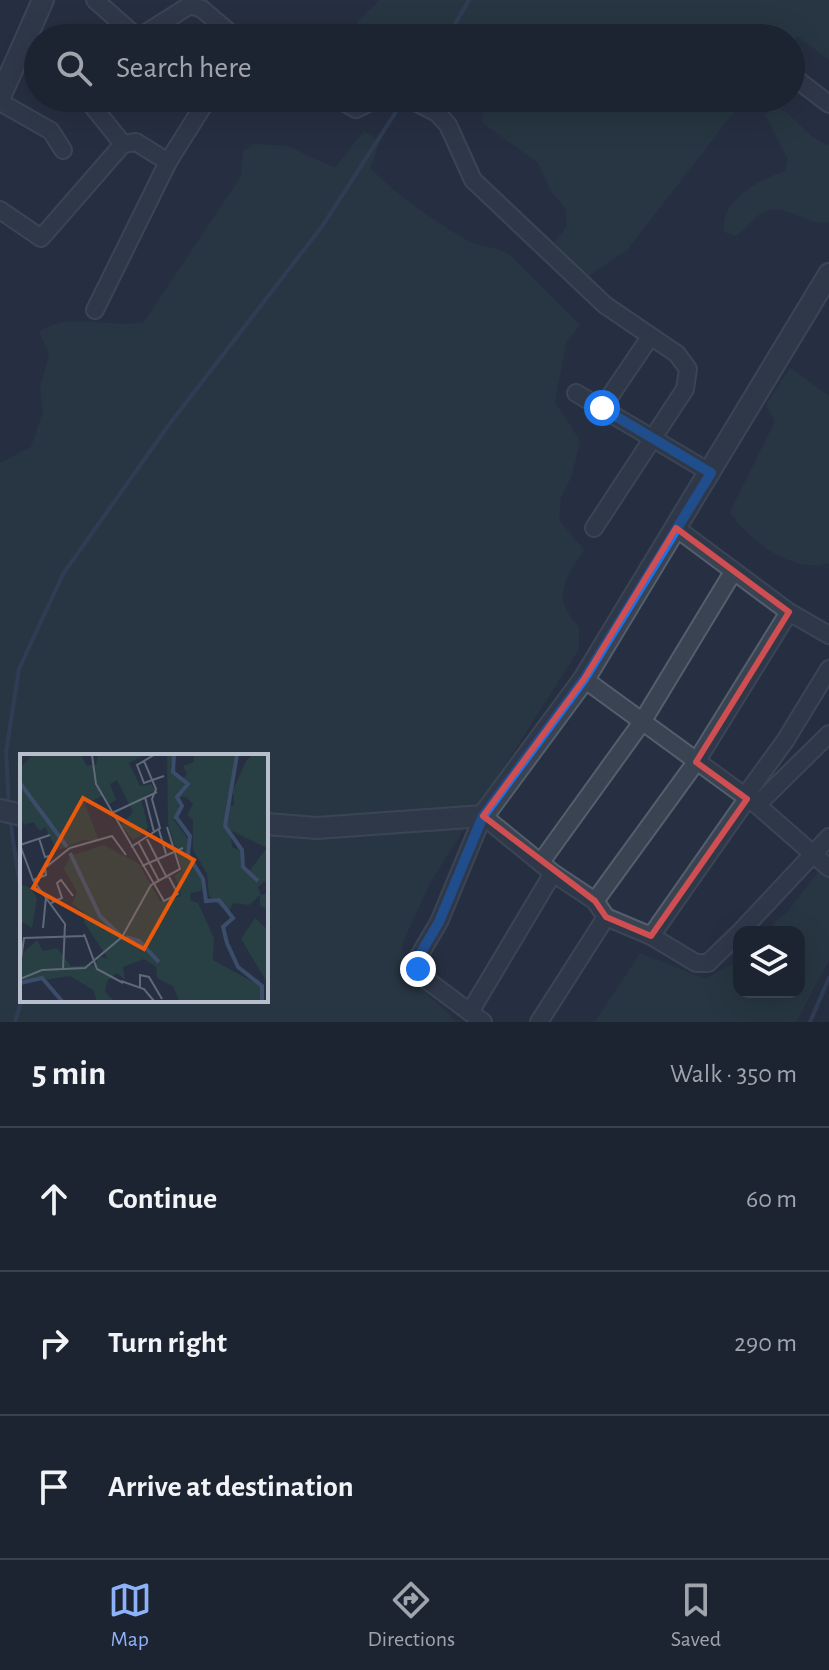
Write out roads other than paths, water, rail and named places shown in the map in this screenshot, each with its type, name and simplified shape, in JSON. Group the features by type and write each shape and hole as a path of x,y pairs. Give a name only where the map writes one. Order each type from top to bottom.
{"street":[{"path":"33,24 43,0"},
{"path":"95,0 122,24"},
{"path":"158,24 183,6 190,5 202,9 220,24"},
{"path":"24,44 0,100 51,131 63,150"},
{"path":"805,86 829,104"},
{"path":"97,112 123,144"},
{"path":"95,310 168,162 199,112"},
{"path":"435,112 448,125 473,180 605,305 685,362 689,379 594,528"},
{"path":"0,210 41,238 47,236 123,144 136,142 168,162"},
{"path":"733,572 642,722 547,867 476,1017 420,975 416,961 439,922 483,816 584,679 829,274"},
{"path":"602,408 650,337"},
{"path":"576,393 711,473"},
{"path":"676,528 789,612 829,635"},
{"path":"595,901 696,762 789,612"},
{"path":"651,936 750,800 829,669"},
{"path":"584,679 750,800 829,868"},
{"path":"750,800 829,734"},
{"path":"268,824 317,828 483,816 595,901 606,917 651,936 696,963 708,963 733,938"},
{"path":"745,926 829,837"},
{"path":"539,1022 606,917"}],"waterway":[{"path":"455,24 469,0"},
{"path":"9,807 6,752 19,669 63,574 168,426 323,225 396,112"},
{"path":"10,820 20,887"},
{"path":"810,1022 829,978"},
{"path":"15,1022 21,1002"}]}
